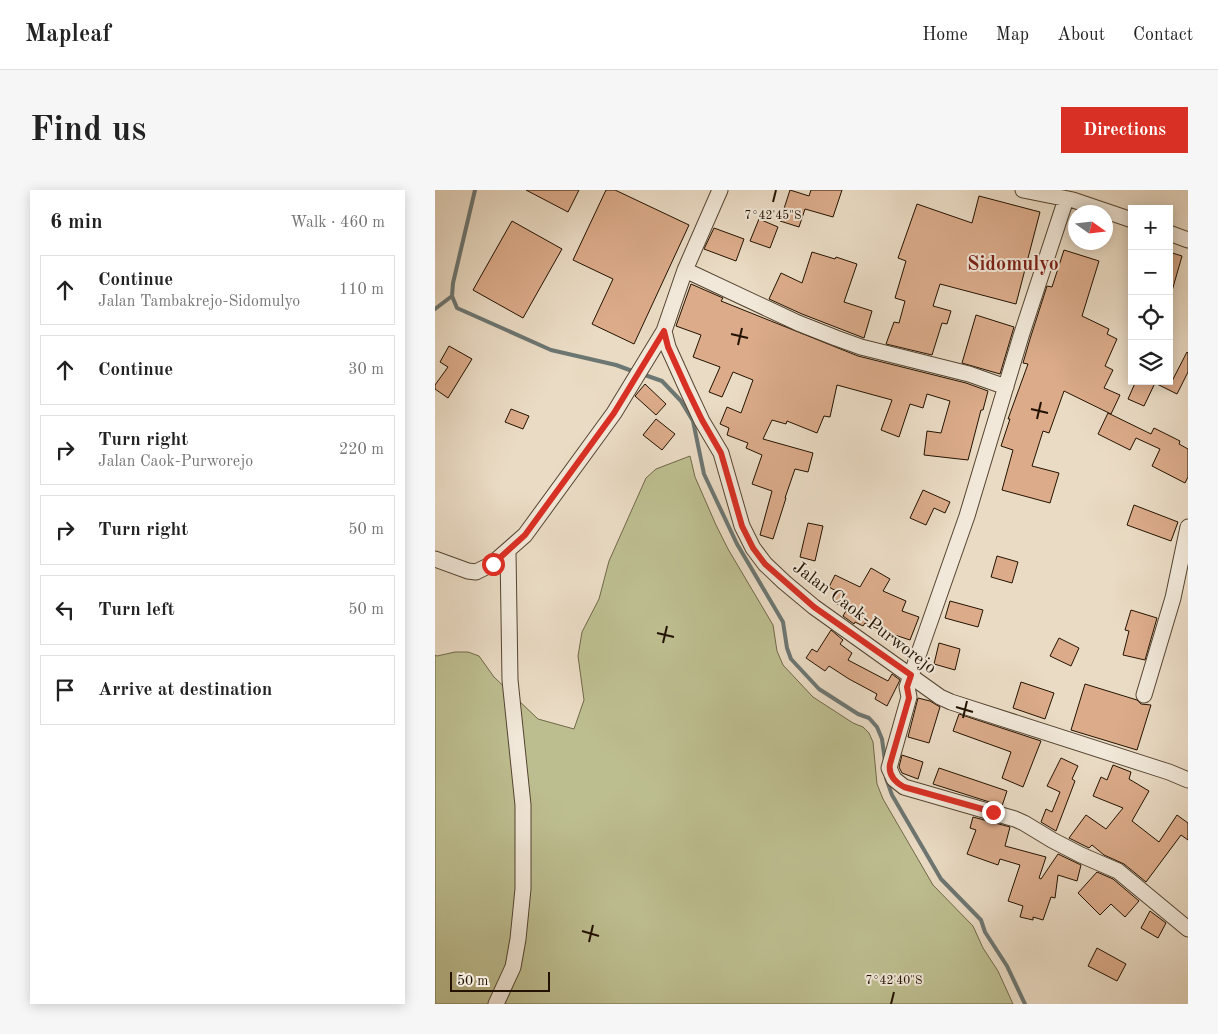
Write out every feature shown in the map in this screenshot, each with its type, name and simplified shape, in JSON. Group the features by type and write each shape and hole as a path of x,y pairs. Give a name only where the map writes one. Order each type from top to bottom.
{"street":[{"path":"435,559 476,572 493,564 525,535 614,413 664,331 685,270 720,190"},
{"path":"1023,190 1066,199 1128,219"},
{"path":"1066,199 967,516 907,687 909,698 890,764 890,773 899,784 1015,818 1081,855 1118,870 1188,929"},
{"path":"1173,234 1188,240"},
{"path":"685,270 798,323 844,341 969,374 1006,387"},
{"name":"Jalan Caok-Purworejo","path":"664,331 668,347 687,389 721,453 742,526 753,548 765,564 814,607 925,686 951,702 1188,780"},
{"path":"1144,695 1173,598 1188,527"},
{"path":"496,1004 513,968 523,889 523,805 510,680 508,552"}],"green space":[{"path":"690,456 695,477 716,525 773,625 777,651 783,665 813,697 853,723 863,727 869,733 873,742 877,784 883,799 933,885 973,926 983,948 998,971 1013,1004 435,1004 435,655 468,652 479,656 494,677 538,719 574,729 584,700 578,656 582,632 599,599 609,561 646,478 656,469"}],"building":[{"path":"526,190 579,190 568,212"},
{"path":"606,190 615,190 689,225 634,344 592,324 613,279 573,260"},
{"path":"790,190 809,196 811,190 842,190 833,217 805,209 799,227 780,221"},
{"path":"979,196 1040,212 1016,304 940,284 933,306 951,311 947,324 942,323 932,355 886,344 894,322 899,323 905,301 895,298 906,261 898,258 917,204 972,223"},
{"path":"759,219 778,227 770,248 750,241"},
{"path":"512,221 562,249 523,318 473,290"},
{"path":"714,228 744,239 736,261 704,249"},
{"path":"1064,250 1099,261 1082,316 1109,329 1107,334 1117,339 1105,366 1113,370 1104,388 1120,395 1111,414 1064,391 1049,433 1043,431 1032,466 1059,473 1050,503 1002,490 1013,450 1001,446 1010,419 1008,419 1028,364 1023,363 1047,286 1052,287"},
{"path":"812,252 857,264 844,302 872,311 864,338 769,299 781,273 802,283"},
{"path":"1173,253 1182,256 1173,288"},
{"path":"691,284 723,298 721,301 858,356 966,383 988,391 968,460 924,455 927,431 941,433 950,401 927,394 923,408 910,404 899,437 881,430 892,400 837,385 830,417 824,416 817,433 787,421 786,424 772,420 763,439 813,453 808,472 795,469 773,539 760,535 772,491 752,484 762,455 746,448 748,443 727,435 729,428 720,424 727,407 741,413 753,380 733,372 722,397 709,392 720,367 693,357 701,335 676,326"},
{"path":"976,315 1014,327 1000,374 962,363"},
{"path":"449,346 472,359 448,398 435,389 435,385 448,367 440,362"},
{"path":"1187,352 1188,372 1177,394 1159,385 1173,385 1173,379"},
{"path":"645,384 666,404 656,415 635,396"},
{"path":"1134,385 1154,385 1144,406 1128,399"},
{"path":"511,409 529,416 523,429 505,422"},
{"path":"1108,413 1151,434 1154,428 1180,441 1179,444 1188,449 1188,477 1185,483 1152,466 1160,449 1136,438 1130,450 1098,434"},
{"path":"656,419 675,434 662,450 643,435"},
{"path":"923,490 950,502 945,513 934,508 926,525 910,518"},
{"path":"1134,505 1178,522 1171,541 1127,525"},
{"path":"808,523 823,526 815,561 800,557"},
{"path":"997,556 1018,562 1012,583 991,577"},
{"path":"871,568 890,579 883,591 906,601 902,611 919,617 910,640 891,635 865,623 863,626 855,622 854,624 843,616 847,609 833,602 838,592 829,587 835,575 860,587"},
{"path":"950,601 983,610 978,627 945,618"},
{"path":"1131,610 1157,618 1145,660 1123,655 1129,631 1125,630"},
{"path":"831,630 843,640 840,644 852,653 848,660 888,681 892,674 900,680 887,706 875,699 877,694 829,666 825,671 806,658 812,649 817,652"},
{"path":"1059,638 1079,648 1071,666 1050,656"},
{"path":"939,643 960,649 955,670 934,664"},
{"path":"1021,682 1054,693 1045,719 1013,708"},
{"path":"1085,684 1137,700 1141,704 1151,705 1137,750 1071,730"},
{"path":"918,698 930,701 940,707 929,743 908,737"},
{"path":"959,714 1041,741 1023,787 1002,778 1011,752 953,731"},
{"path":"902,755 923,762 918,779 902,773 899,767"},
{"path":"1061,758 1078,766 1072,779 1075,781 1056,831 1041,822 1046,809 1052,812 1060,792 1047,786"},
{"path":"1113,765 1131,772 1129,779 1149,791 1132,821 1159,842 1177,815 1188,823 1188,840 1181,835 1146,882 1124,864 1104,855 1092,845 1089,848 1069,838 1086,815 1106,829 1123,808 1093,796 1101,777 1107,780"},
{"path":"939,768 1007,791 1002,806 933,784"},
{"path":"973,817 1010,827 1005,846 1046,857 1039,878 1041,879 1058,854 1081,865 1077,881 1058,875 1055,898 1051,897 1043,920 1033,917 1033,920 1020,917 1023,906 1008,901 1020,865 1000,859 998,865 967,854 976,830 970,828"},
{"path":"1097,872 1113,879 1139,901 1125,917 1111,904 1100,915 1078,893"},
{"path":"1150,911 1166,923 1158,938 1141,928"},
{"path":"1097,948 1126,964 1117,981 1088,966"}],"waterway":[{"path":"475,190 453,283 452,296 457,308 551,350 616,365 635,372"},
{"path":"435,309 452,296"},
{"path":"642,374 662,381 681,401 693,421 704,474 737,544 783,622 787,648 791,659 819,689 858,714 869,718 877,727 882,739 885,761"},
{"path":"886,778 892,795 941,879 981,920 985,932 1007,966 1025,1004"}],"district":[{"name":"Sidomulyo","path":"1013,263"}],"route":[{"path":"493,564 525,535 614,413 664,331 668,347 687,389 721,453 742,526 753,548 765,564 814,607 911,675 907,687 909,698 889,768 894,779 904,787 993,812"}]}
